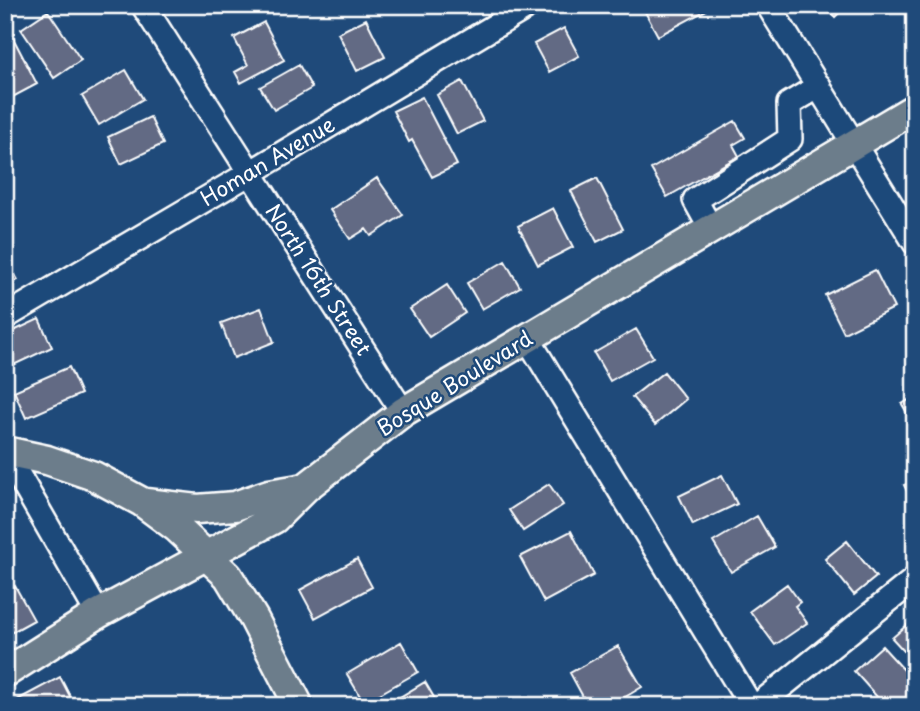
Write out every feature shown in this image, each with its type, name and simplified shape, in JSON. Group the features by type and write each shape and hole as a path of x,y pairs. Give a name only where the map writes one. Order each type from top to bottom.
{"main road":[{"name":"Bosque Boulevard","path":"5,673 98,614 274,519 304,488 403,412 915,108"},
{"path":"5,451 47,460 94,475 142,502 177,528 228,576 248,608 299,706"},
{"path":"142,502 197,509 235,506 269,494 304,488"}],"street":[{"name":"North 16th Street","path":"143,5 403,412"},
{"name":"Homan Avenue","path":"5,317 530,5"},
{"path":"768,5 915,243"},
{"path":"711,229 695,200 790,139 789,104 818,86"},
{"path":"737,173 756,201"},
{"path":"528,339 751,706"},
{"path":"5,451 98,614"},
{"path":"757,706 915,579"}],"building":[{"path":"657,5 701,5 705,11 658,36 645,12"},
{"path":"823,5 847,5 835,17"},
{"path":"48,11 81,60 54,78 21,29"},
{"path":"366,19 385,57 357,71 338,33"},
{"path":"264,22 284,60 241,83 235,72 248,65 234,38"},
{"path":"564,28 579,56 549,72 534,44"},
{"path":"11,34 37,84 9,99 5,92 5,37"},
{"path":"299,65 312,88 274,110 260,87"},
{"path":"126,70 143,99 99,125 82,96"},
{"path":"462,81 483,121 457,134 437,95"},
{"path":"422,97 457,165 432,177 393,111"},
{"path":"150,117 163,144 121,164 108,137"},
{"path":"735,121 745,138 733,145 739,156 667,197 651,169"},
{"path":"377,178 403,215 371,236 366,229 350,239 330,210"},
{"path":"597,178 623,229 597,242 571,191"},
{"path":"553,208 573,247 538,265 518,226"},
{"path":"5,257 18,280 5,286"},
{"path":"505,261 520,287 482,309 467,283"},
{"path":"875,270 894,308 844,333 825,295"},
{"path":"447,285 465,313 429,337 410,309"},
{"path":"261,308 274,342 234,358 221,323"},
{"path":"39,319 52,347 5,369 5,335"},
{"path":"636,329 653,357 610,381 594,353"},
{"path":"69,367 81,394 26,418 14,391"},
{"path":"664,372 686,399 655,425 632,397"},
{"path":"915,396 915,427 902,404"},
{"path":"722,475 737,504 693,525 679,496"},
{"path":"915,481 915,507 904,485"},
{"path":"549,484 563,505 523,531 509,510"},
{"path":"757,516 775,547 731,572 713,542"},
{"path":"571,531 594,575 544,602 520,557"},
{"path":"847,541 876,577 854,595 825,559"},
{"path":"357,559 372,587 315,618 300,590"},
{"path":"787,584 800,602 795,606 807,623 775,645 750,611"},
{"path":"15,586 34,620 5,636 5,592"},
{"path":"915,618 915,663 892,638"},
{"path":"401,642 418,672 364,703 347,674"},
{"path":"618,646 642,687 610,706 588,706 570,673"},
{"path":"882,646 915,682 915,695 903,706 885,706 854,671"},
{"path":"60,677 75,706 6,706"},
{"path":"425,682 439,706 385,706"}]}
